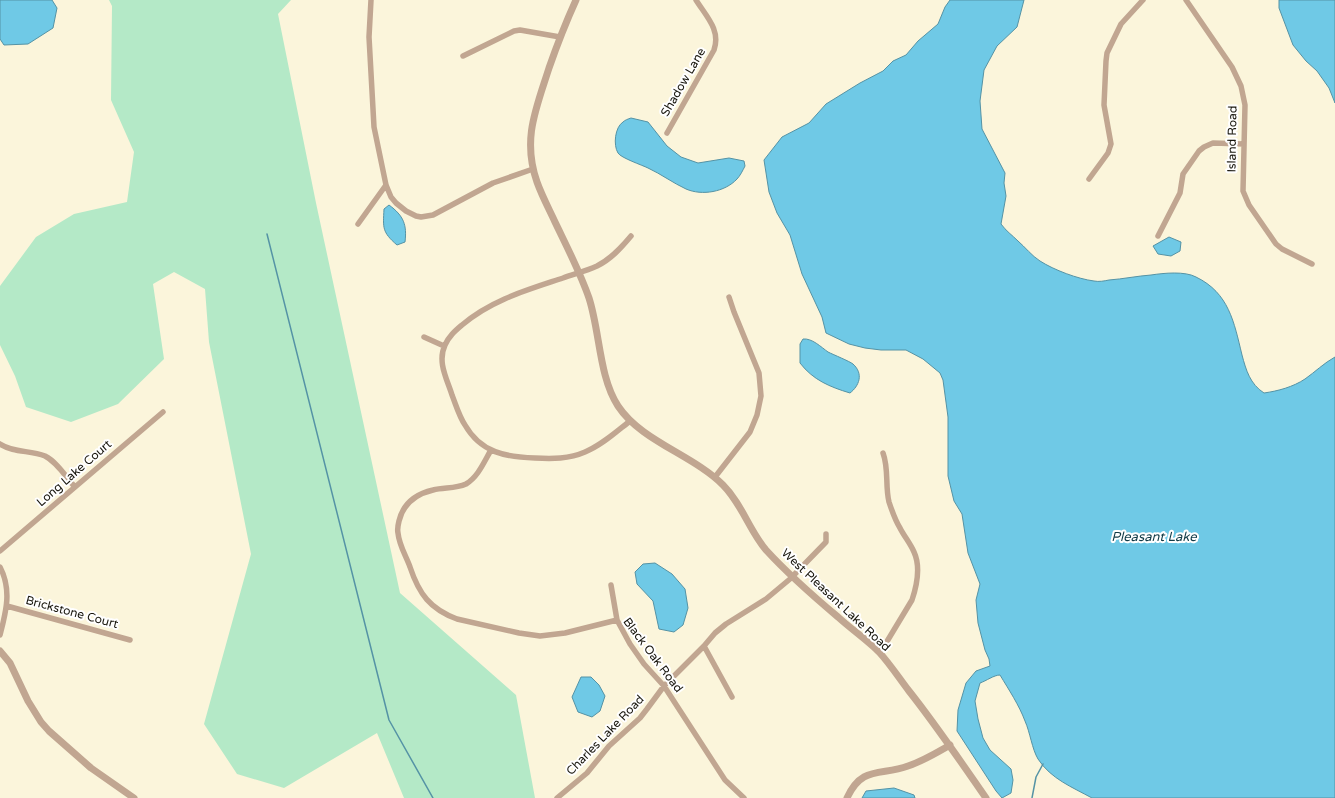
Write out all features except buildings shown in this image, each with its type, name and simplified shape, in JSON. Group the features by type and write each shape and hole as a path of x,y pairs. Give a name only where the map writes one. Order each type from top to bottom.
{"street":[{"path":"371,0 369,38 373,114 377,146 386,185 391,197 406,211 416,216 427,216 438,213 493,182 533,169"},
{"name":"West Pleasant Lake Road","path":"576,0 560,37 532,120 530,142 533,169 540,191 579,273 590,301 609,389 619,408 630,421 645,433 715,477 739,505 752,530 765,549 815,598 880,653 950,745 986,798"},
{"name":"Shadow Lane","path":"667,133 716,44 714,28 696,0"},
{"path":"1089,179 1108,153 1111,144 1104,105 1107,53 1121,24 1143,0"},
{"name":"Island Road","path":"1186,0 1240,81 1245,105 1242,184 1245,199 1276,244 1282,249 1312,264"},
{"path":"463,56 514,31 520,30 560,37"},
{"path":"1158,236 1180,194 1183,174 1199,151 1212,143 1244,144"},
{"path":"358,224 386,185"},
{"path":"630,421 597,446 586,452 564,458 552,459 507,456 491,450 476,440 470,433 461,419 442,364 442,356 444,346 453,332 478,313 491,305 521,292 597,266 606,261 620,249 631,236"},
{"path":"715,477 750,432 757,415 761,396 759,374 729,297"},
{"path":"424,337 444,346"},
{"name":"Long Lake Court","path":"0,551 163,412"},
{"path":"0,444 10,449 40,455 50,459 75,487"},
{"name":"Black Oak Road","path":"491,450 472,480 460,486 434,489 420,494 414,497 403,509 397,532 415,582 421,593 433,606 449,616 528,635 553,635 617,620 636,653 664,686 725,780 744,798"},
{"path":"880,653 912,600 918,572 915,554 892,511 887,488 886,462 883,453"},
{"name":"Charles Lake Road","path":"557,798 587,773 609,746 640,718 664,686 715,633 726,624 766,599 793,576 826,542 826,534"},
{"path":"0,567 7,589 7,606 0,635"},
{"path":"611,585 617,620"},
{"name":"Brickstone Court","path":"7,606 130,640"},
{"path":"704,646 732,697"},
{"path":"0,651 6,657 14,670 33,711 49,731 91,768 134,798"},
{"path":"847,798 853,786 866,776 876,772 909,766 926,759 950,745"}],"green space":[{"path":"109,0 291,0 278,14 316,203 400,593 516,695 535,798 404,798 377,733 284,788 237,774 204,724 251,554 209,342 205,289 174,272 153,284 164,359 118,404 71,422 26,407 15,376 0,345 0,286 36,237 74,214 127,202 134,152 111,100 112,6"}],"water":[{"path":"0,0 52,0 57,8 53,28 28,44 4,45 0,39"},
{"name":"Pleasant Lake","path":"950,0 1024,0 1017,27 997,46 984,70 980,101 982,129 1005,173 1004,183 1006,196 1001,224 1031,254 1052,268 1088,280 1102,281 1174,273 1196,277 1216,291 1223,300 1233,320 1247,371 1255,385 1264,393 1285,388 1300,382 1335,357 1335,798 1092,798 1056,777 1043,766 1034,750 1023,715 1000,675 980,683 975,701 983,738 990,750 1011,769 1013,780 1011,793 1002,798 957,731 958,710 966,683 976,671 990,666 978,623 976,600 980,584 968,553 962,514 954,501 948,476 948,417 943,380 940,373 923,359 906,350 881,350 865,348 849,344 826,333 822,317 802,274 790,235 777,213 769,192 764,160 782,137 809,123 826,104 883,71 893,61 906,55 918,41 938,24 945,7"},
{"path":"1279,0 1335,0 1335,103 1329,88 1317,71 1306,61 1293,45 1279,8"},
{"path":"631,118 648,122 667,146 681,157 698,163 729,158 744,161 745,166 737,179 720,190 713,192 699,192 686,189 653,170 623,157 618,153 616,150 615,141 618,128 620,124"},
{"path":"389,205 398,213 405,226 405,242 397,245 388,237 384,229 384,209"},
{"path":"1169,237 1181,242 1180,251 1171,256 1158,254 1153,246"},
{"path":"803,339 813,341 828,352 853,364 858,372 859,380 856,387 850,393 822,382 805,369 800,363 800,344"},
{"path":"655,563 672,574 685,589 688,608 683,625 674,632 659,629 653,601 637,584 635,572 643,564"},
{"path":"581,677 591,677 599,685 605,696 600,711 592,717 578,712 572,697"},
{"path":"894,788 914,795 915,798 862,798 866,791"}],"waterway":[{"path":"267,234 389,720 433,798"},
{"path":"1032,798 1036,777 1043,764"}]}
